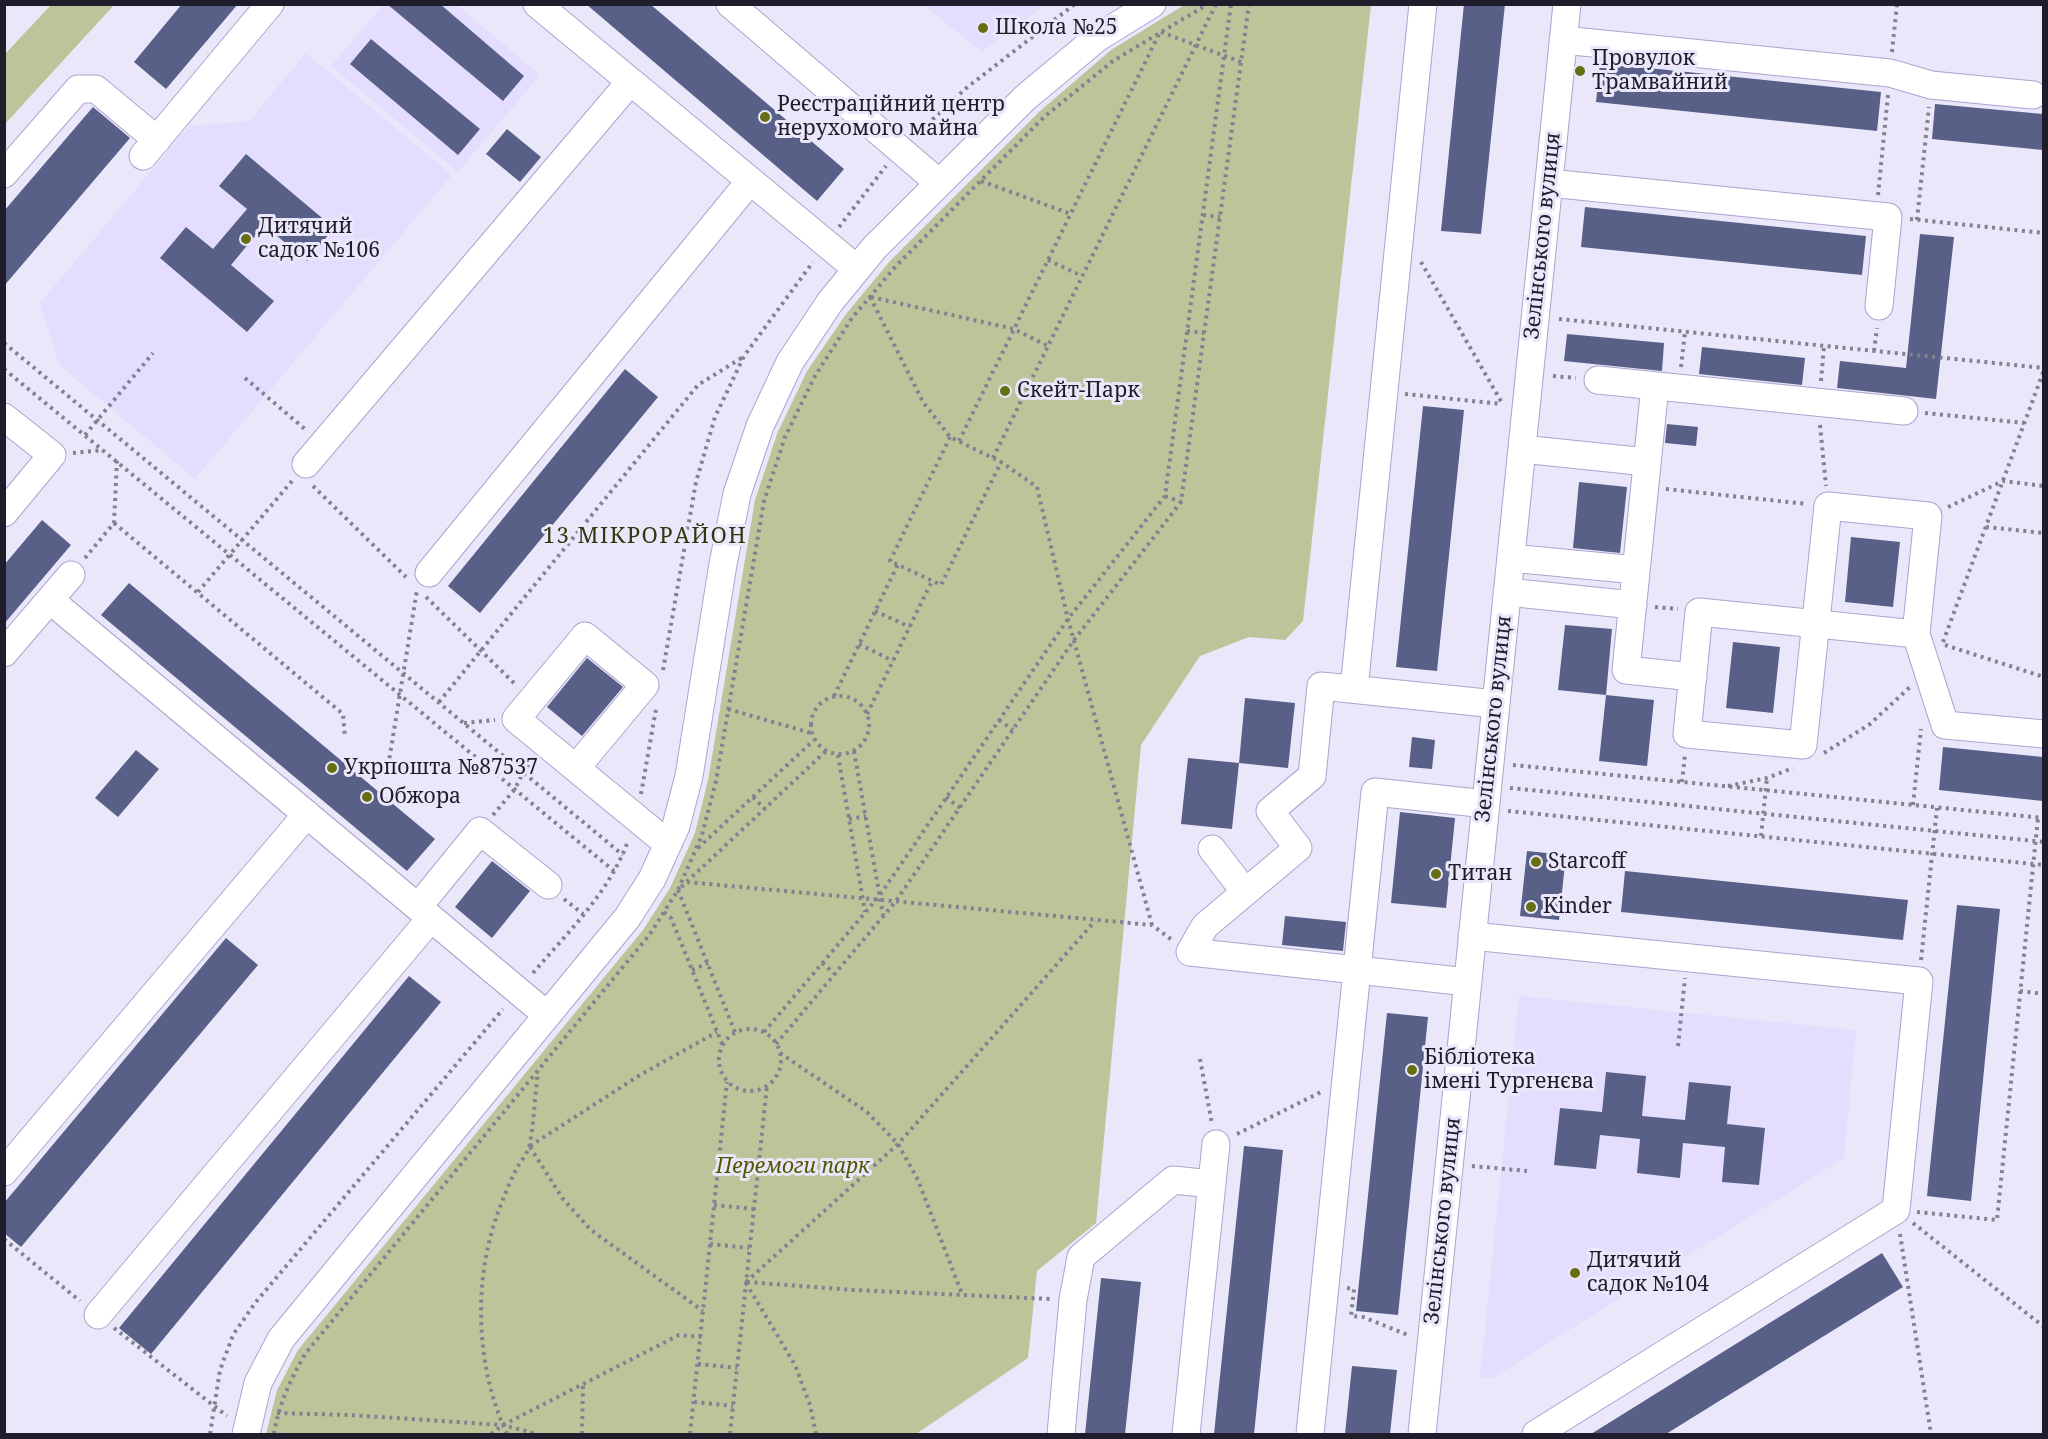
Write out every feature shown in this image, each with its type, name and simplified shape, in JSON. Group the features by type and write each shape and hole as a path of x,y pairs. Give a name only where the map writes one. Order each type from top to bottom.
{"street":[{"path":"4,174 78,89 96,89 150,148 270,4"},
{"path":"537,4 857,269"},
{"path":"730,4 939,183"},
{"path":"246,1433 258,1383 281,1339 627,918 652,879 676,826 689,776 723,564 737,494 759,426 790,362 830,302 875,247 939,183 1026,97 1097,38 1152,4"},
{"path":"1354,689 1423,4"},
{"name":"Зелінського вулиця","path":"1422,1434 1472,936 1497,807 1496,704 1567,4"},
{"path":"1563,40 1890,73 1931,85 2033,95"},
{"path":"315,454 630,82"},
{"path":"423,580 750,181"},
{"path":"1549,183 1882,217 1879,306"},
{"path":"1598,380 1904,411"},
{"path":"1667,387 1646,474 1626,670 1693,677"},
{"path":"4,417 52,455 4,513"},
{"path":"1522,449 1646,474"},
{"path":"1916,634 1815,623 1699,612 1687,734 1803,745 1815,623 1828,506 1928,516 1916,634 1945,725 2043,734"},
{"path":"1511,558 1636,570"},
{"path":"4,653 71,575"},
{"path":"1507,592 1632,605"},
{"path":"50,600 547,1015"},
{"path":"576,768 645,685 585,636 516,718 576,768 668,844"},
{"path":"1468,982 1190,952 1205,927 1298,848 1270,811 1312,776 1321,686 1496,704"},
{"path":"1310,1434 1376,792 1497,807"},
{"path":"4,1172 307,814"},
{"path":"98,1315 424,913 480,831 548,885"},
{"path":"1212,849 1245,892"},
{"path":"1472,936 1919,981 1896,1210 1536,1434"},
{"path":"1186,1434 1216,1144"},
{"path":"1061,1434 1073,1300 1081,1257 1173,1180 1212,1184"}],"path":[{"path":"920,130 965,89 1075,4"},
{"path":"274,1434 277,1413 284,1393 305,1354 650,934 678,890 702,835 716,781 764,501 785,437 815,376 852,318 896,266 1044,117 1113,61 1208,4"},
{"path":"993,458 1216,4"},
{"path":"879,895 1068,619 1165,495 1231,4"},
{"path":"776,1044 896,902 1074,640 1181,502 1249,4"},
{"path":"1897,4 1890,73 1882,217 2043,233"},
{"path":"1160,32 1241,62"},
{"path":"959,441 1160,32"},
{"path":"1917,220 1931,85"},
{"path":"981,181 1071,214"},
{"path":"1203,215 1220,217"},
{"path":"1384,392 1502,404 1400,227"},
{"path":"1048,260 1082,276"},
{"path":"857,269 923,402 950,437 1001,462 1037,487 1068,619 1152,926"},
{"path":"870,297 1014,329 1048,346"},
{"path":"662,676 696,482 715,417 744,356 783,302"},
{"path":"1559,320 2043,369 1942,644"},
{"path":"1187,331 1204,333"},
{"path":"1667,387 1685,332"},
{"path":"4,343 623,855 604,889 255,1303 233,1335 220,1370 210,1434"},
{"path":"1646,474 1828,506 1818,402 1824,346"},
{"path":"85,435 153,353"},
{"path":"439,702 698,385 744,356"},
{"path":"4,369 615,871"},
{"path":"198,592 315,454 245,378"},
{"path":"1904,411 2024,423"},
{"path":"950,437 890,561 940,585 1001,462"},
{"path":"52,455 103,450"},
{"path":"71,575 114,523 117,461"},
{"path":"1928,516 2002,482 2043,486"},
{"path":"1165,495 1181,502"},
{"path":"114,523 343,714 345,738"},
{"path":"1986,527 2043,533"},
{"path":"833,696 898,564"},
{"path":"387,773 403,673 423,580"},
{"path":"867,714 932,581"},
{"path":"1632,605 1699,612"},
{"path":"875,611 910,627"},
{"path":"1916,634 2043,678"},
{"path":"859,644 893,661"},
{"path":"1819,756 1837,747 1870,724 1900,698 1927,668"},
{"path":"833,696 850,697 857,701 867,714 868,735 855,751 838,754 826,752 814,740 811,733 812,713 821,702 833,696"},
{"path":"639,802 657,699"},
{"path":"728,709 811,733"},
{"path":"464,723 516,718"},
{"path":"999,720 1013,730"},
{"path":"1913,805 1922,723"},
{"path":"696,850 814,740"},
{"path":"855,751 878,900 884,916"},
{"path":"678,890 826,752"},
{"path":"838,754 865,912"},
{"path":"1513,765 2041,818 2033,864 1997,1220 1896,1210"},
{"path":"1728,786 1767,778 1801,765"},
{"path":"480,831 515,789 523,772"},
{"path":"1761,836 1767,778"},
{"path":"1511,788 2043,842"},
{"path":"753,797 765,809"},
{"path":"946,797 960,808"},
{"path":"1497,807 2043,865"},
{"path":"1919,981 1937,808"},
{"path":"849,819 866,816"},
{"path":"687,882 1152,926 1170,939"},
{"path":"678,890 735,1032"},
{"path":"668,892 684,906"},
{"path":"764,1032 865,912 878,900"},
{"path":"664,912 671,918 722,1045 720,1068 728,1082 746,1091 757,1090 774,1080 779,1071 780,1053 776,1044 764,1032 754,1029 735,1032 722,1045"},
{"path":"746,1282 898,1144 1095,920"},
{"path":"1678,1046 1687,958"},
{"path":"692,970 708,963"},
{"path":"822,963 835,974"},
{"path":"2020,991 2043,994"},
{"path":"529,1147 631,1081 717,1032"},
{"path":"780,1053 867,1112 898,1144 918,1180 962,1294"},
{"path":"1200,1059 1216,1144 1346,1080"},
{"path":"507,1434 492,1392 484,1348 482,1322 484,1279 489,1244 496,1218 529,1147 538,1070"},
{"path":"690,1434 728,1082"},
{"path":"730,1434 767,1086"},
{"path":"529,1147 563,1199 591,1230 703,1312"},
{"path":"719,1166 758,1170"},
{"path":"1472,1166 1527,1171"},
{"path":"714,1205 754,1209"},
{"path":"1896,1210 2043,1327"},
{"path":"1896,1210 1931,1434"},
{"path":"4,1239 246,1433"},
{"path":"710,1244 749,1248"},
{"path":"746,1282 853,1290 1073,1300"},
{"path":"746,1282 795,1365 810,1405 816,1434"},
{"path":"1354,1289 1351,1316 1363,1317 1408,1335"},
{"path":"491,1434 503,1425 679,1335 700,1336"},
{"path":"698,1364 737,1368"},
{"path":"582,1434 583,1383"},
{"path":"694,1402 733,1406"},
{"path":"277,1413 349,1415 503,1425 537,1434"}],"shaded area":[{"path":"456,4 540,75 458,172 331,66 383,5"},
{"name":"Школа №25","path":"924,5 1045,5 982,52"},
{"name":"Дитячий садок №106","path":"306,53 452,175 195,479 59,365 40,303 189,126 249,121"},
{"name":"Дитячий садок №104","path":"1519,996 1856,1030 1844,1158 1491,1379 1480,1378"}],"green space":[{"path":"51,5 114,5 5,124 5,54"},
{"name":"Перемоги парк","path":"1184,5 1371,5 1303,621 1285,640 1249,637 1200,656 1141,745 1096,1223 1037,1271 1028,1358 916,1434 266,1434 277,1390 298,1350 643,930 670,888 695,833 708,780 755,500 777,434 807,371 846,314 890,261 1040,111 1111,50"}],"building":[{"path":"182,4 238,4 166,89 134,62"},
{"path":"387,4 440,4 524,76 503,101"},
{"path":"586,4 650,4 844,169 817,201"},
{"path":"1464,4 1505,4 1481,234 1441,231"},
{"path":"371,39 480,129 458,155 350,64"},
{"path":"1600,63 1881,92 1877,131 1596,102"},
{"path":"1935,104 2043,114 2043,150 1932,139"},
{"path":"93,107 130,138 4,286 4,211"},
{"path":"507,129 541,157 520,182 486,154"},
{"path":"246,154 334,228 307,261 264,225 231,265 274,301 247,332 160,258 186,227 213,249 247,209 219,186"},
{"path":"1585,207 1866,236 1862,275 1581,247"},
{"path":"1920,234 1954,237 1936,399 1837,388 1840,361 1906,368"},
{"path":"1567,334 1664,343 1662,371 1564,361"},
{"path":"1702,347 1805,358 1802,385 1699,374"},
{"path":"625,369 658,397 480,613 448,586"},
{"path":"1423,406 1464,410 1437,671 1396,667"},
{"path":"1667,424 1698,427 1696,446 1665,443"},
{"path":"1579,482 1627,487 1620,553 1573,548"},
{"path":"42,520 71,545 4,624 4,565"},
{"path":"1851,537 1900,542 1893,607 1845,602"},
{"path":"129,583 435,839 407,871 101,615"},
{"path":"1565,625 1612,629 1606,695 1558,690"},
{"path":"1733,642 1780,647 1773,713 1726,708"},
{"path":"587,658 623,687 582,736 547,707"},
{"path":"1606,695 1654,700 1647,766 1599,761"},
{"path":"1245,698 1295,703 1288,768 1239,763"},
{"path":"1412,737 1435,740 1432,769 1409,767"},
{"path":"1943,747 2043,757 2043,801 1939,790"},
{"path":"136,750 159,769 118,817 95,798"},
{"path":"1188,758 1239,763 1232,829 1181,824"},
{"path":"1400,812 1455,818 1446,908 1391,903"},
{"path":"1527,851 1566,855 1559,920 1520,916"},
{"path":"492,861 530,891 492,938 455,907"},
{"path":"1625,871 1908,900 1903,940 1621,912"},
{"path":"1957,905 2000,909 1971,1201 1927,1196"},
{"path":"1285,916 1346,922 1343,951 1282,945"},
{"path":"226,938 258,965 21,1247 4,1233 4,1203"},
{"path":"409,976 441,1002 151,1354 119,1328"},
{"path":"1387,1013 1428,1017 1398,1315 1356,1311"},
{"path":"1606,1072 1646,1076 1642,1116 1685,1120 1689,1082 1731,1086 1727,1124 1765,1128 1759,1185 1722,1182 1725,1147 1683,1143 1680,1178 1637,1173 1640,1139 1600,1135 1596,1169 1554,1165 1560,1108 1602,1112"},
{"path":"1244,1146 1283,1150 1254,1434 1214,1434"},
{"path":"1882,1253 1903,1287 1666,1434 1591,1434"},
{"path":"1101,1278 1141,1282 1125,1434 1085,1434"},
{"path":"1352,1366 1397,1370 1390,1434 1345,1434"}],"place":[{"name":"Школа №25","path":"983,28"},
{"name":"Провулок Трамвайний","path":"1580,71"},
{"name":"Реєстраційний центр нерухомого майна","path":"765,117"},
{"name":"Дитячий садок №106","path":"246,239"},
{"name":"Скейт-Парк","path":"1005,391"},
{"name":"Укрпошта №87537","path":"332,768"},
{"name":"Обжора","path":"367,797"},
{"name":"Starcoff","path":"1536,862"},
{"name":"Титан","path":"1436,874"},
{"name":"Kinder","path":"1531,907"},
{"name":"Бібліотека імені Тургенєва","path":"1412,1070"},
{"name":"Дитячий садок №104","path":"1575,1273"}],"district":[{"name":"13 МІКРОРАЙОН","path":"645,537"}]}
